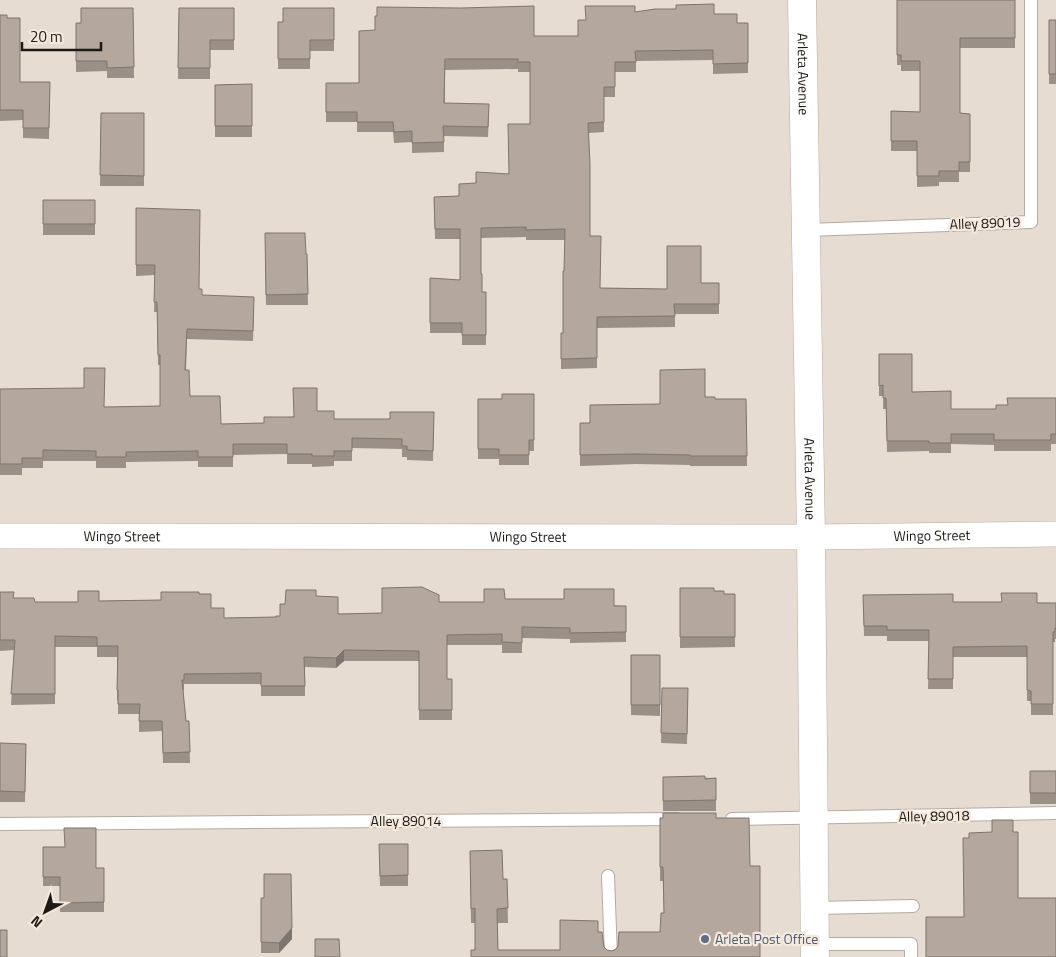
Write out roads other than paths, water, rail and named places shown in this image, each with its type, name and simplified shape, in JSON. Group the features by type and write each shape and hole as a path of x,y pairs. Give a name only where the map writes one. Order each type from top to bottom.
{"main road":[{"name":"Arleta Avenue","path":"802,0 811,537 815,951"}],"street":[{"name":"Wingo Street","path":"0,536 811,537 1056,534"}],"lane":[{"name":"Alley 89019","path":"806,230 1031,222 1031,0"},
{"name":"Alley 89018","path":"813,818 1056,813"},
{"path":"724,819 813,818"},
{"name":"Alley 89014","path":"0,824 694,819"},
{"path":"608,876 611,957"},
{"path":"814,908 913,906"},
{"path":"815,951 911,944 911,957"}],"place":[{"name":"Arleta Post Office","path":"705,939"}]}
